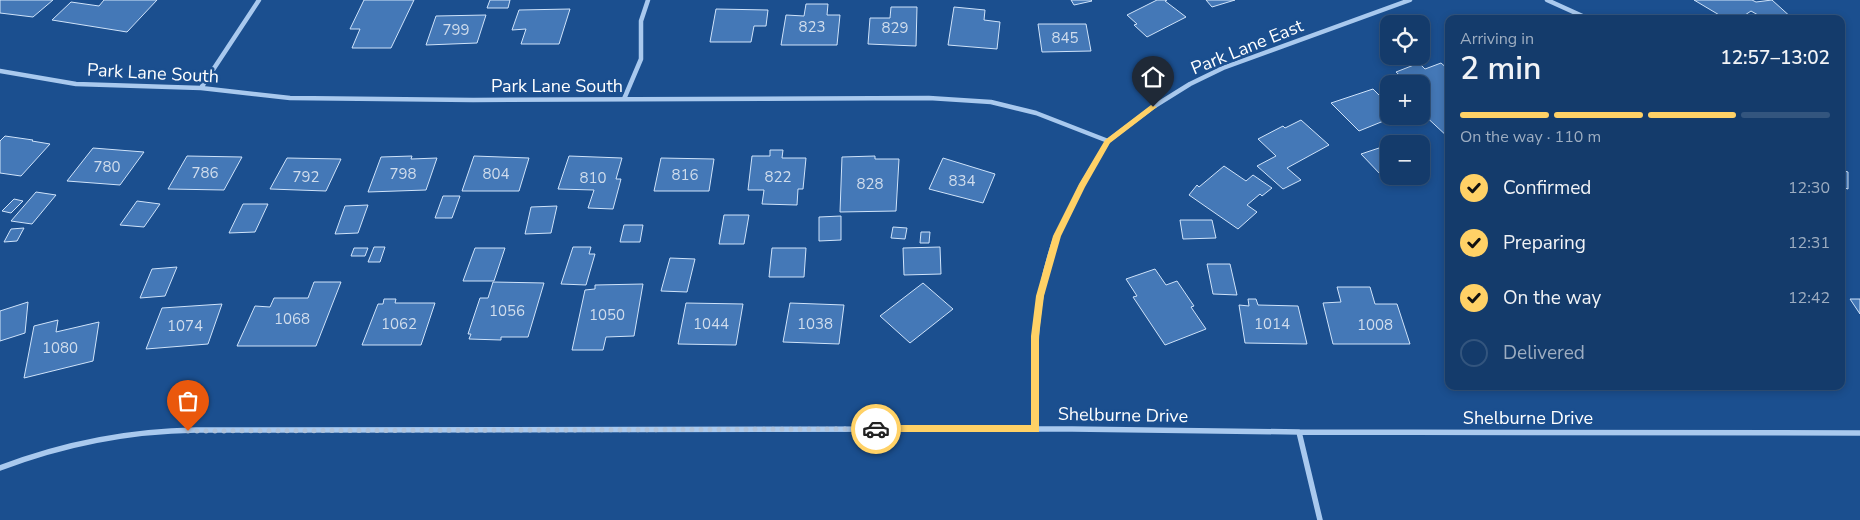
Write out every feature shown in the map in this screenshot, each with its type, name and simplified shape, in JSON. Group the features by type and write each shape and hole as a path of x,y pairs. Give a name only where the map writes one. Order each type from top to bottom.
{"street":[{"path":"201,88 259,0"},
{"path":"624,100 641,59 641,21 648,0"},
{"name":"Park Lane East","path":"1036,429 1035,336 1040,296 1048,264 1057,236 1081,186 1108,142 1153,107 1190,84 1223,68 1410,0"},
{"path":"1547,0 1580,15"},
{"name":"Park Lane South","path":"0,71 76,84 201,88 290,98 624,100 929,98 991,102 1036,113 1108,142"},
{"name":"Shelburne Drive","path":"0,468 20,460 90,440 154,432 238,429 1036,429 1299,432 1860,433"},
{"path":"1299,432 1320,520"}],"building":[{"path":"0,0 53,0 33,17 0,13"},
{"path":"104,0 157,0 127,32 52,20 71,2 99,6"},
{"path":"364,0 414,0 391,48 352,48 360,29 350,29"},
{"path":"490,0 510,0 508,8 487,8"},
{"path":"1071,0 1091,0 1092,1 1074,5"},
{"path":"1157,0 1167,0 1165,1 1186,17 1147,37 1134,25 1137,24 1127,15"},
{"path":"1206,0 1235,0 1212,7"},
{"path":"1694,0 1752,0 1756,2 1772,0 1789,15 1758,15 1751,11 1745,15 1719,15"},
{"path":"806,4 828,4 827,15 840,15 837,45 781,45 786,15 804,16"},
{"path":"891,7 917,7 916,46 868,44 870,18 890,18"},
{"path":"954,7 985,10 984,20 1000,22 997,49 948,45"},
{"path":"570,9 559,44 521,44 526,29 512,30 519,10"},
{"path":"716,9 768,10 766,26 754,26 751,42 710,42"},
{"path":"486,15 477,43 426,45 436,16"},
{"path":"1038,24 1086,24 1091,51 1042,52"},
{"path":"1441,63 1445,66 1445,134 1430,120 1430,75 1399,75 1396,72 1414,65 1421,65 1425,69"},
{"path":"1373,89 1380,96 1380,122 1359,131 1331,103"},
{"path":"1301,120 1329,145 1287,168 1301,180 1283,189 1257,166 1276,156 1258,139 1283,126 1285,128"},
{"path":"5,136 50,144 21,176 0,173 0,141"},
{"path":"93,148 144,152 120,185 67,181"},
{"path":"1380,149 1380,174 1361,154"},
{"path":"770,150 783,150 782,158 806,158 803,189 798,189 797,205 762,204 764,190 748,190 752,156 770,156"},
{"path":"187,156 242,157 224,190 168,189"},
{"path":"412,156 411,159 437,158 426,190 368,192 381,157"},
{"path":"474,156 529,158 519,191 462,191"},
{"path":"569,156 622,158 616,179 621,179 613,209 588,208 594,190 558,189"},
{"path":"875,156 875,159 899,159 896,211 840,212 842,157"},
{"path":"287,158 341,159 326,191 270,189"},
{"path":"661,158 714,159 709,191 654,191"},
{"path":"943,158 995,174 983,203 929,189"},
{"path":"1224,166 1246,181 1253,175 1272,188 1262,196 1260,194 1247,205 1257,212 1238,229 1189,195 1197,185 1199,187"},
{"path":"1845,171 1848,172 1848,189 1845,188"},
{"path":"36,192 56,195 32,224 11,221"},
{"path":"443,196 460,196 452,218 435,218"},
{"path":"14,199 23,201 11,213 2,211"},
{"path":"137,201 160,204 144,227 120,225"},
{"path":"243,204 268,204 255,232 229,233"},
{"path":"368,205 358,233 335,234 345,206"},
{"path":"557,206 551,233 525,234 531,207"},
{"path":"724,215 749,215 744,244 719,244"},
{"path":"841,216 841,240 819,241 819,217"},
{"path":"1180,220 1212,220 1216,238 1183,239"},
{"path":"624,225 643,225 640,242 620,242"},
{"path":"893,227 907,228 905,239 891,238"},
{"path":"24,228 17,241 4,242 11,229"},
{"path":"921,232 930,232 929,243 920,243"},
{"path":"374,247 385,247 380,262 368,262"},
{"path":"573,247 591,247 589,254 595,254 586,285 561,284"},
{"path":"940,247 941,274 904,275 903,248"},
{"path":"354,248 368,248 365,256 351,256"},
{"path":"475,248 505,248 494,281 463,281"},
{"path":"772,248 806,248 804,277 769,277"},
{"path":"670,258 695,259 687,292 661,291"},
{"path":"1207,264 1230,264 1237,295 1213,294"},
{"path":"177,267 165,296 140,298 152,269"},
{"path":"1155,269 1166,285 1177,281 1194,306 1191,307 1206,329 1165,345 1133,297 1137,296 1126,279"},
{"path":"314,282 341,282 316,346 237,346 255,306 270,307 274,298 308,298"},
{"path":"493,282 544,283 528,337 501,337 501,340 469,339 471,334 468,334 480,298 488,298"},
{"path":"923,283 953,309 910,343 880,316"},
{"path":"643,284 634,336 606,337 603,350 572,350 585,290 595,289 595,285"},
{"path":"1337,287 1370,287 1375,304 1397,304 1410,344 1333,344 1323,303 1341,302"},
{"path":"384,299 396,299 395,303 435,303 421,345 362,345 378,304 383,304"},
{"path":"1248,299 1256,299 1258,305 1298,306 1307,344 1245,343 1239,305 1249,306"},
{"path":"1850,299 1860,299 1860,314"},
{"path":"28,302 25,333 0,341 0,311"},
{"path":"686,303 743,304 736,345 678,344"},
{"path":"790,303 844,305 839,344 783,342"},
{"path":"222,304 208,344 146,349 162,308"},
{"path":"58,320 56,332 99,322 93,361 24,378 34,326"}],"way so far":[{"path":"188,431 238,429 876,429"}],"route":[{"path":"876,429 1036,429 1035,336 1040,296 1057,236 1081,186 1108,142 1153,107"}]}
